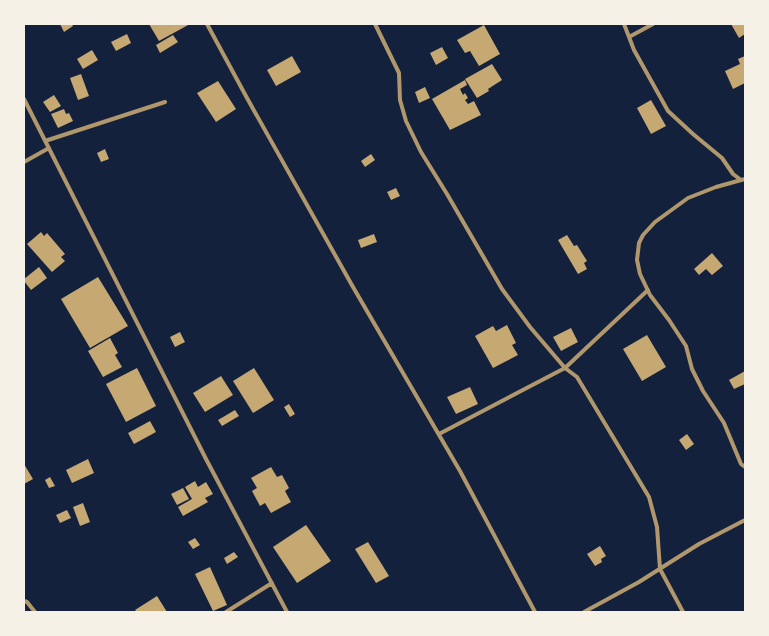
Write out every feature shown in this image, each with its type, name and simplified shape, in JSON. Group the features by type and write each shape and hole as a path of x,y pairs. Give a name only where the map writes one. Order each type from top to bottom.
{"street":[{"path":"207,24 345,273 460,470 535,612"},
{"path":"375,24 398,73 400,100 406,121 421,152 502,289 530,327 565,368 577,377 649,497 657,527 660,569 683,612"},
{"path":"624,24 634,50 668,110 693,134 722,158 733,174 743,180"},
{"path":"629,37 653,24"},
{"path":"24,99 206,459 287,612"},
{"path":"45,140 165,102"},
{"path":"24,162 49,148"},
{"path":"743,180 716,187 688,198 655,222 643,235 639,243 637,260 640,274 650,295 686,346 692,369 703,391 724,423 741,464 745,468"},
{"path":"438,434 565,368 648,290"},
{"path":"584,612 639,582 699,544 745,520"},
{"path":"226,612 272,583"},
{"path":"24,601 27,602 35,612"}],"building":[{"path":"60,24 72,24 73,26 64,32"},
{"path":"149,24 190,24 159,41"},
{"path":"731,24 745,24 745,34 739,38"},
{"path":"484,25 500,54 479,66 470,51 465,53 457,40"},
{"path":"127,34 131,43 116,51 111,42"},
{"path":"173,35 178,42 160,53 156,45"},
{"path":"442,47 448,58 436,65 430,53"},
{"path":"92,50 98,60 83,69 77,59"},
{"path":"292,56 301,72 276,86 267,70"},
{"path":"745,56 745,83 733,89 725,71 740,64 738,59"},
{"path":"492,64 502,80 488,89 489,91 477,98 465,79"},
{"path":"81,74 89,96 78,100 70,78"},
{"path":"465,80 467,85 460,89 463,95 465,93 468,98 465,100 468,104 474,101 481,115 450,130 432,99"},
{"path":"218,81 236,109 216,122 197,93"},
{"path":"425,87 430,98 419,103 415,92"},
{"path":"54,95 61,106 50,112 43,102"},
{"path":"651,100 666,126 651,134 637,108"},
{"path":"64,109 66,114 69,113 73,121 58,128 51,114"},
{"path":"105,149 109,159 101,162 97,153"},
{"path":"371,154 375,160 365,167 361,161"},
{"path":"396,188 400,196 391,200 387,192"},
{"path":"41,232 44,236 47,233 65,254 61,257 65,261 52,272 27,244"},
{"path":"374,234 377,242 361,248 358,240"},
{"path":"567,235 574,246 577,245 587,261 584,263 587,269 578,274 558,240"},
{"path":"712,253 723,266 712,275 706,269 699,275 694,269"},
{"path":"39,267 47,278 31,290 24,279"},
{"path":"98,277 128,326 90,348 61,299"},
{"path":"507,325 516,343 512,345 518,355 493,368 475,336 493,326 496,331"},
{"path":"571,328 578,342 561,351 553,337"},
{"path":"180,332 185,342 175,347 170,337"},
{"path":"647,335 666,367 642,381 623,349"},
{"path":"110,338 118,353 115,355 122,367 103,377 88,351"},
{"path":"137,368 156,406 126,422 106,384"},
{"path":"254,368 274,400 253,413 233,381"},
{"path":"745,371 745,384 734,389 729,380"},
{"path":"221,376 233,395 205,412 193,393"},
{"path":"470,387 478,404 456,414 447,397"},
{"path":"289,404 295,414 290,417 284,407"},
{"path":"235,410 239,416 222,426 218,420"},
{"path":"150,421 156,432 134,444 128,433"},
{"path":"687,434 694,444 686,450 679,440"},
{"path":"88,459 94,473 72,483 66,470"},
{"path":"24,464 33,479 24,484"},
{"path":"271,467 277,477 282,475 289,488 285,491 291,502 271,513 265,503 260,506 252,491 257,488 251,478"},
{"path":"50,477 55,486 49,488 45,480"},
{"path":"195,481 198,487 206,482 213,494 205,498 208,502 183,516 178,507 192,499 185,487"},
{"path":"183,488 189,499 177,505 171,494"},
{"path":"83,503 90,522 80,526 73,507"},
{"path":"67,510 71,518 60,523 56,515"},
{"path":"306,525 331,561 297,583 273,547"},
{"path":"195,538 200,545 193,549 188,542"},
{"path":"368,542 389,576 376,583 355,549"},
{"path":"600,546 606,556 601,559 602,562 595,566 587,554"},
{"path":"234,552 238,557 227,564 224,558"},
{"path":"210,567 227,605 213,611 195,574"},
{"path":"157,596 167,612 137,612 135,610"}]}
